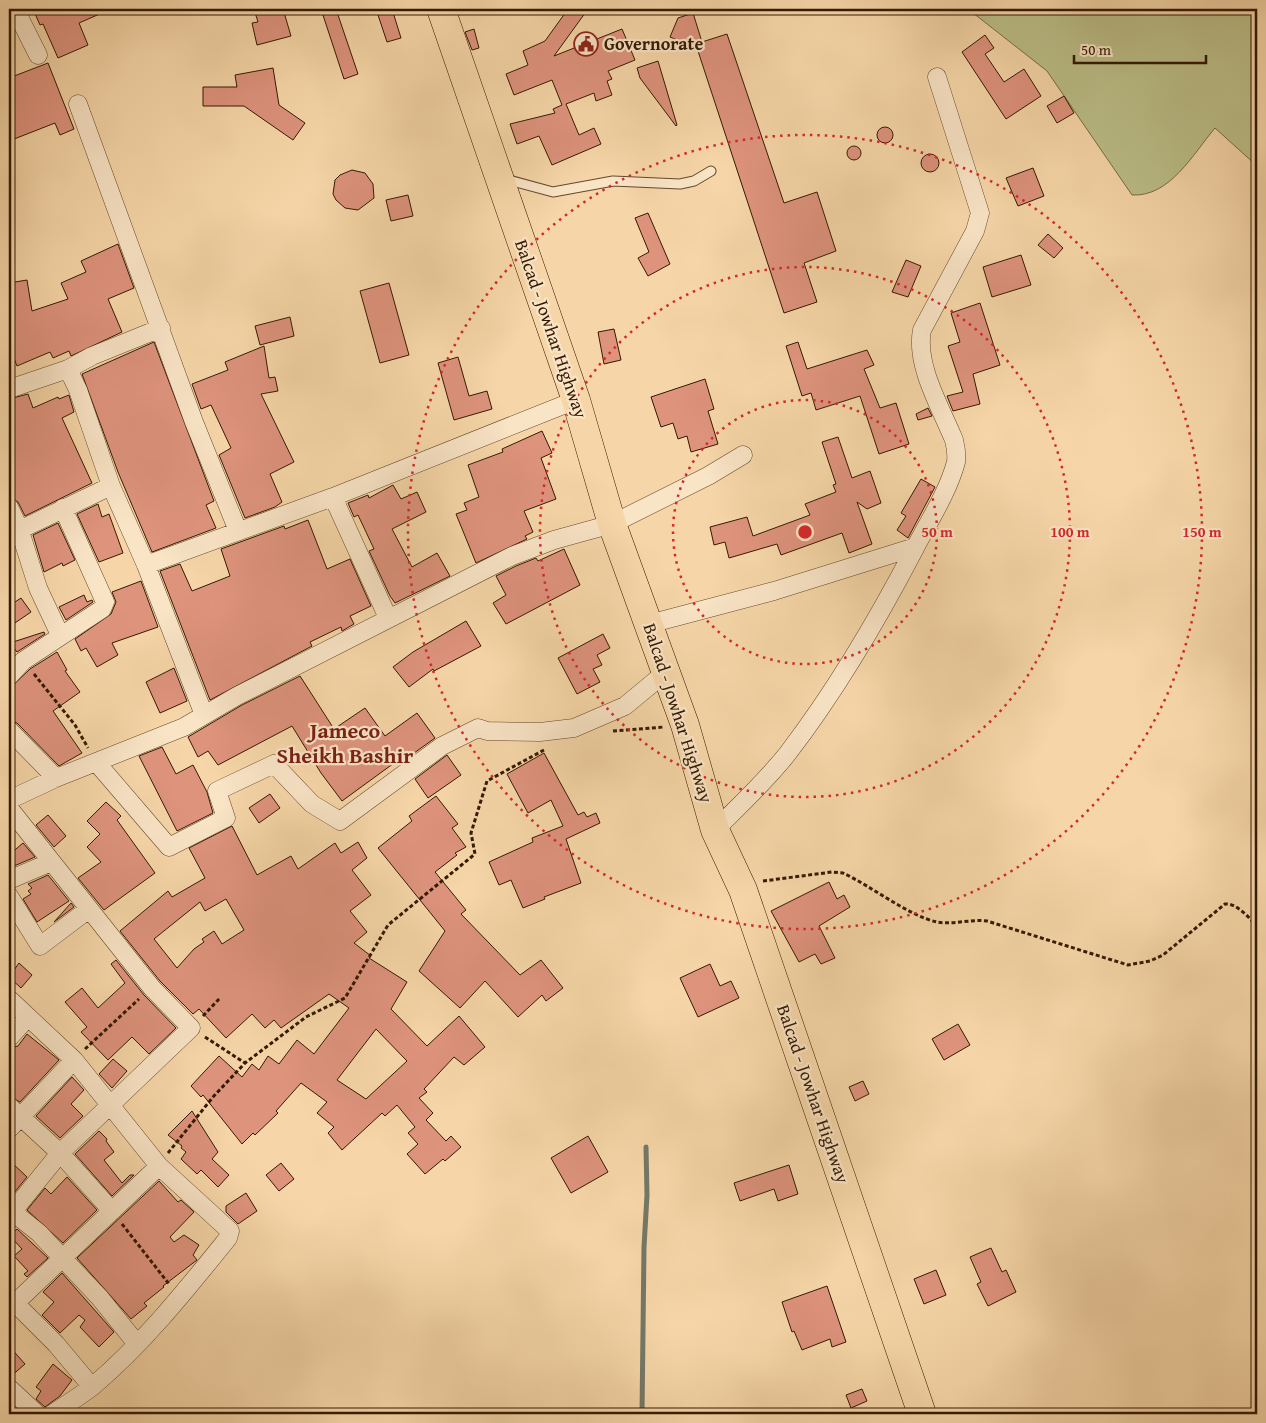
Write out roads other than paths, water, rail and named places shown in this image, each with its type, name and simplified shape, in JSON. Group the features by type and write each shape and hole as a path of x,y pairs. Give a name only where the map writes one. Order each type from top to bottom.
{"main road":[{"name":"Balcad - Jowhar Highway","path":"441,9 576,400 612,524 685,725 715,830 740,884 922,1414"}],"street":[{"path":"15,9 38,55"},
{"path":"715,830 764,782 845,671 886,602 942,498 955,463 957,452 924,368 920,342 922,330 975,231 980,213 937,78"},
{"path":"78,104 194,422 238,531"},
{"path":"9,389 68,369 92,356 161,328"},
{"path":"68,369 78,390 111,486 146,565 204,715"},
{"path":"146,565 333,497 576,400"},
{"path":"9,800 56,778 184,727 388,618 512,556 554,540 612,524 700,480 743,455"},
{"path":"14,532 111,486"},
{"path":"333,497 388,618"},
{"path":"9,507 14,532 60,635"},
{"path":"9,676 23,661 102,609 105,602 63,508"},
{"path":"649,624 774,591 916,547"},
{"path":"96,762 169,847 226,818 217,791 274,764 312,804 340,821 442,746 478,728 487,731 540,732 574,728 625,706 666,672"},
{"path":"9,730 56,778"},
{"path":"9,808 152,988 191,1028 60,1153 10,1213 40,1233 100,1298 137,1344"},
{"path":"9,880 51,862"},
{"path":"9,896 40,946 89,909"},
{"path":"9,998 74,1060 159,1166 230,1231 228,1238 180,1299 137,1344 92,1386 52,1414"},
{"path":"9,1038 28,1017"},
{"path":"74,1060 13,1117 60,1153 112,1211"},
{"path":"92,1386 56,1344 11,1303 159,1166"},
{"path":"9,1388 37,1414"}],"lane":[{"path":"500,178 554,192 613,181 680,184 694,182 711,171"}],"waterway":[{"path":"642,1414 644,1247 647,1195 646,1147"}],"place":[{"name":"Governorate","path":"586,44"}],"district":[{"name":"Jameco Sheikh Bashir","path":"345,742"}]}
